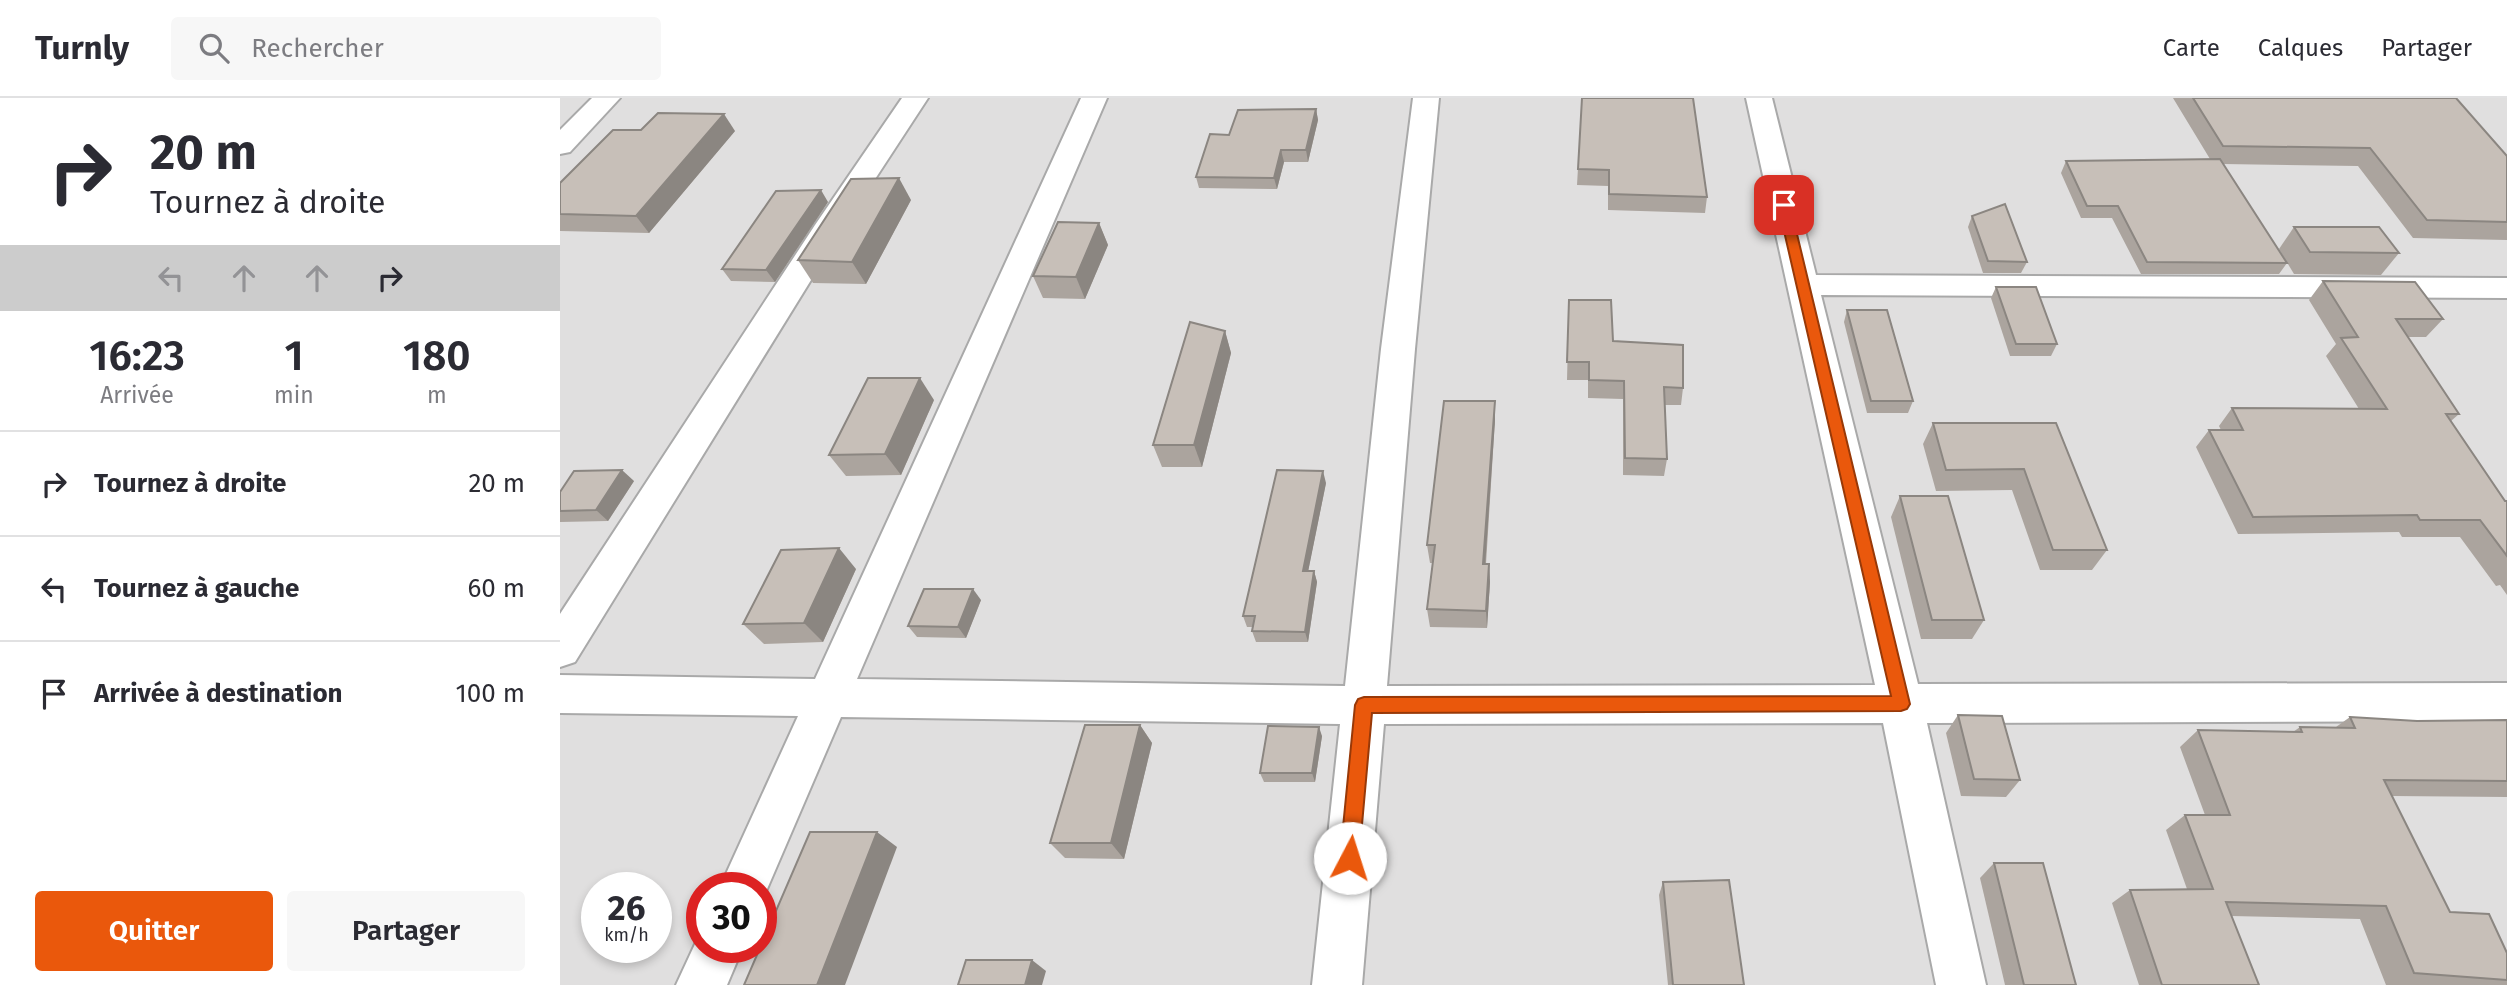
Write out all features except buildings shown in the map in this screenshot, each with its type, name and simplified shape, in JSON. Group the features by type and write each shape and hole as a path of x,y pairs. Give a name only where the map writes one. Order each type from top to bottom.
{"street":[{"path":"560,146 607,98"},
{"path":"560,649 830,225 915,98"},
{"path":"751,872 1094,98"},
{"path":"1337,985 1397,363 1426,98"},
{"path":"1759,98 1901,704 1961,985"},
{"path":"1803,285 2507,288"},
{"path":"560,694 1364,705 2507,702"},
{"path":"701,985 711,963"}],"shaded area":[{"path":"560,98 2507,98 2507,985 560,985"}],"route":[{"path":"1350,858 1364,705 1901,704 1784,205"}]}
